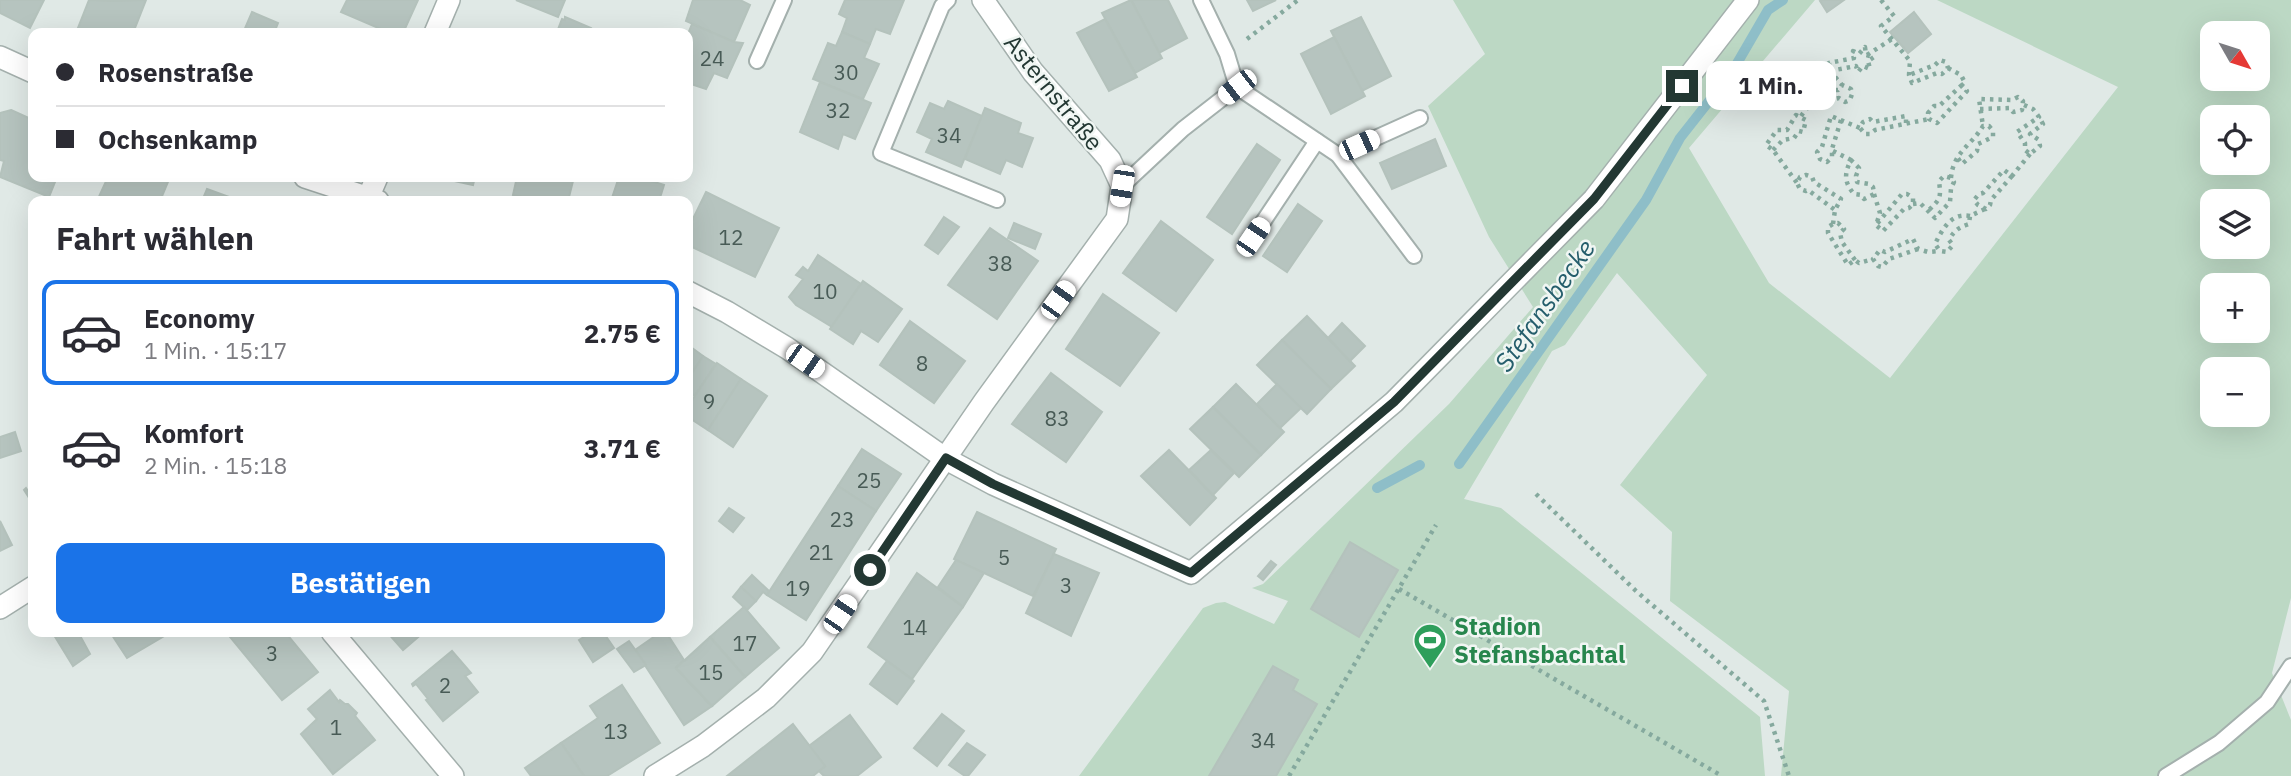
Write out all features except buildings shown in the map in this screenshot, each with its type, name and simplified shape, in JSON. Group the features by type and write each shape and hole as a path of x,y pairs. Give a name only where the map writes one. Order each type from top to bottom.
{"street":[{"path":"437,28 449,0"},
{"name":"Asternstraße","path":"983,0 1033,72 1110,160 1122,186"},
{"path":"693,295 787,348 946,458 993,484 1191,573 1394,402 1594,199 1748,0"},
{"path":"0,57 28,70"},
{"path":"320,182 361,196"},
{"path":"656,776 703,746 766,698 812,652 992,391 1117,219 1122,186"},
{"path":"0,608 28,590"},
{"path":"336,637 453,776"}],"lane":[{"path":"757,61 784,0"},
{"path":"948,0 942,6 881,153 997,200"},
{"path":"1201,0 1227,54 1237,87 1338,155 1414,256"},
{"path":"1122,186 1183,129 1237,87"},
{"path":"1338,155 1420,118"},
{"path":"1253,237 1317,141"},
{"path":"2166,776 2220,743 2267,702 2291,666"}],"path":[{"path":"1227,54 1298,0"},
{"path":"1881,0 1894,16 1881,26 1910,61 1909,75 1912,83 1937,73 1942,75 1948,68"},
{"path":"1866,55 1892,39"},
{"path":"1801,116 1811,103 1839,98 1845,102 1850,100 1851,89 1842,85 1830,71 1829,63 1854,58 1853,51 1859,54 1865,47 1866,55"},
{"path":"1830,71 1856,66 1857,72 1863,66 1870,69 1868,61 1874,57 1866,55"},
{"path":"1909,75 1940,60 1961,75 1965,83 1939,106 1934,106 1928,113 1929,119"},
{"path":"1811,103 1808,91 1838,90 1842,85"},
{"path":"1841,120 1832,157 1827,162 1820,159 1817,152 1822,147 1831,116 1841,120 1860,128 1865,134 1929,119 1937,123 1967,92 1962,85"},
{"path":"1876,225 1883,231 1904,208 1920,203 1935,218 1950,202 1954,182 1951,177 1952,167 1957,157 1983,126 1979,99 2012,100 2018,97 2024,105 2033,109 2043,124 2030,134 2039,139 2040,146 2030,154 1986,209 1970,216 1958,216 1942,229 1935,244 1940,251"},
{"path":"1980,109 2010,108 2017,112 2022,110 2024,105"},
{"path":"1773,150 1783,140 1794,138 1799,131 1803,132 1806,120 1796,115 1787,130 1777,130 1766,145 1773,150 1800,189 1808,190 1835,210"},
{"path":"1860,128 1863,122 1870,119 1873,122 1906,116 1906,123"},
{"path":"2030,154 2025,150 2025,143 2017,132 2039,117"},
{"path":"1957,157 1962,164 1977,150 1978,144 1993,137 1989,125 1983,126"},
{"path":"1833,151 1851,160 1859,168 1857,182 1873,187 1880,213 1876,225"},
{"path":"1851,160 1845,173 1847,186 1854,194 1861,195 1864,199 1874,194"},
{"path":"1986,209 1974,200 2004,170 2012,176"},
{"path":"1928,211 1940,199 1939,181 1944,176 1951,177"},
{"path":"1797,183 1800,177 1812,177 1814,183 1841,199 1835,210 1833,223 1828,227 1828,233 1848,265 1855,260"},
{"path":"1876,225 1902,194 1913,198 1913,204"},
{"path":"1874,259 1878,266 1882,267 1889,259 1918,249 1947,252 1953,245 1950,240 1952,234 1959,227 1969,224 1970,216"},
{"path":"1833,223 1838,223 1844,229 1840,233 1842,242 1859,263 1874,259 1880,250 1885,252 1913,239 1918,249"},
{"path":"1536,494 1636,591 1764,701 1789,776"},
{"path":"1289,776 1436,525"},
{"path":"1399,589 1722,776"}],"green space":[{"path":"1453,0 1815,0 1689,148 1769,283 1890,378 2118,87 1937,0 2291,0 2291,598 2272,673 2291,720 2291,776 1781,776 1789,691 1670,601 1672,532 1620,485 1707,375 1617,273 1565,345 1552,351 1464,499 1501,508 1760,717 1765,776 1079,776 1203,608 1225,602 1274,624 1288,601 1252,588 1263,584 1449,404 1533,307 1489,237 1428,106 1485,54"}],"waterway":[{"name":"Stefansbecke","path":"1459,464 1646,200 1680,138 1732,72 1768,10 1783,0"},
{"name":"Stefansbecke","path":"1377,488 1420,465"}],"place":[{"name":"Stadion Stefansbachtal","path":"1430,670"}],"route":[{"path":"870,570 946,458 993,484 1191,573 1394,402 1594,199 1682,86"}]}
